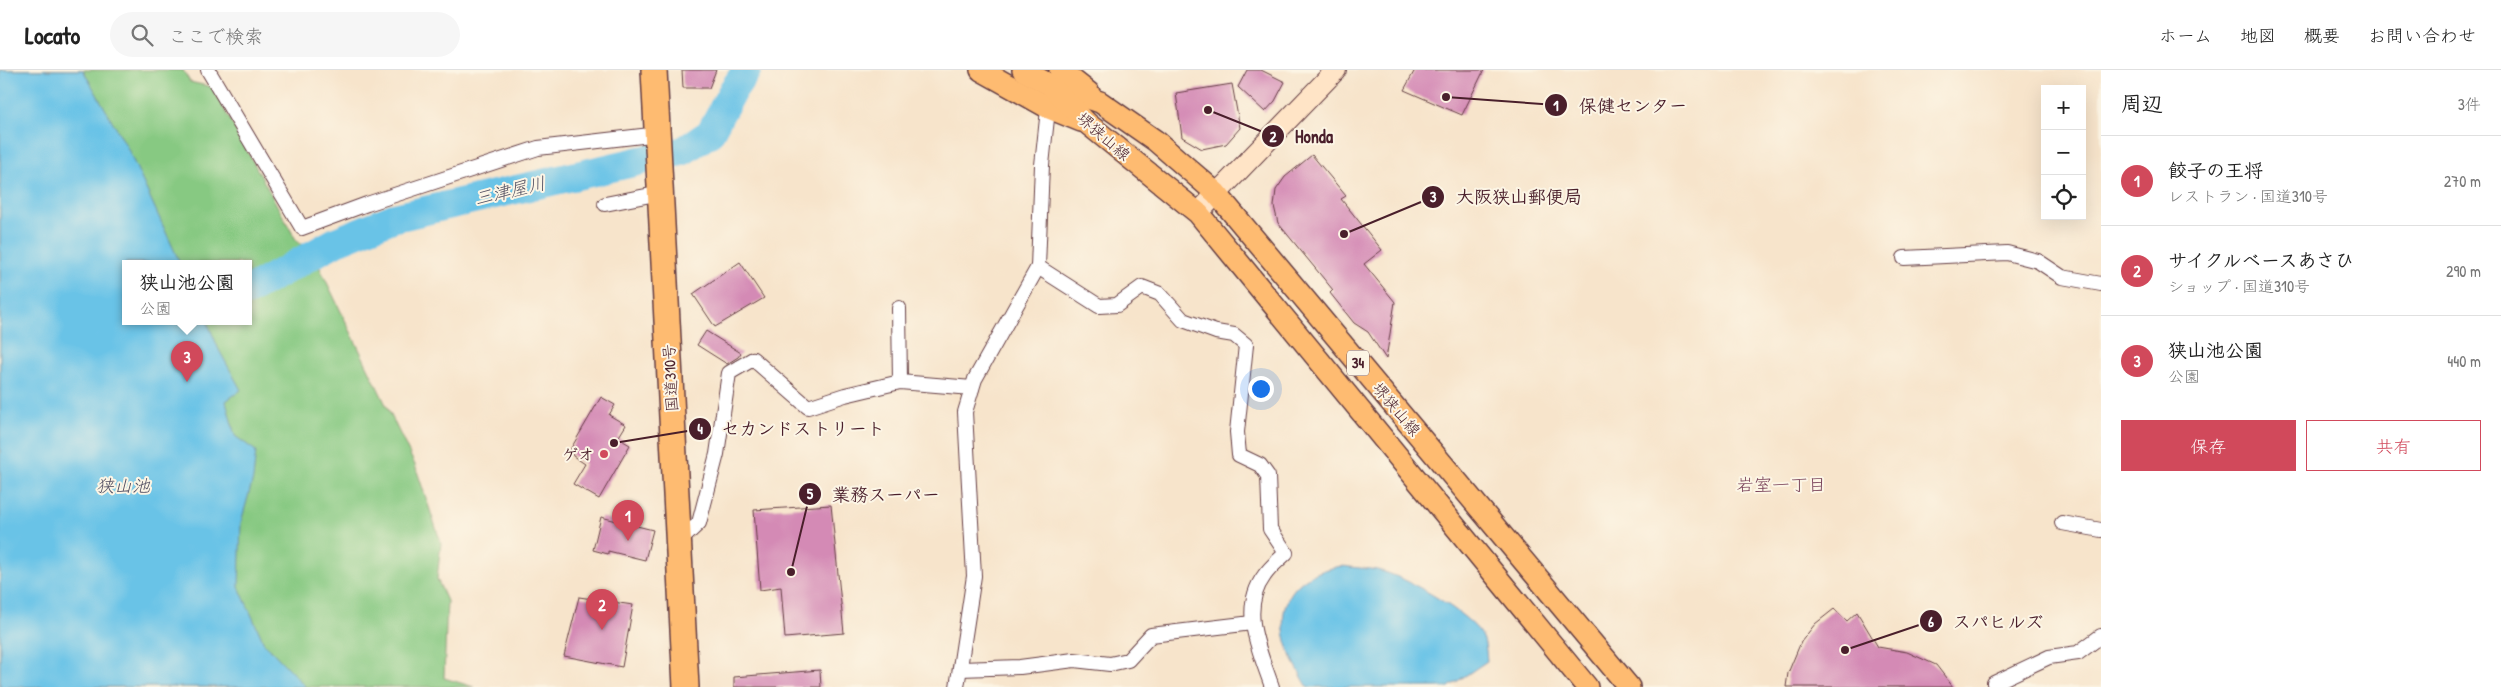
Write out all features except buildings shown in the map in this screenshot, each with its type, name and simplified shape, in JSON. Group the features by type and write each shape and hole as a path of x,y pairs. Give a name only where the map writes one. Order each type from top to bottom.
{"highway":[{"name":"国道310号","path":"654,70 686,687"}],"main road":[{"path":"981,70 1049,108 1088,124"},
{"name":"堺狭山線","path":"1023,70 1054,75 1100,102 1156,141 1216,194 1629,687"},
{"name":"堺狭山線","path":"1054,75 1088,124 1198,213 1587,687"}],"street":[{"path":"208,70 302,228 366,204 538,148 659,138"},
{"path":"1198,213 1336,70"},
{"path":"957,687 974,576 964,412 975,379 1038,267 1042,165 1054,75"},
{"path":"605,204 661,193"},
{"path":"1904,258 2007,253 2038,261 2062,277 2101,284"},
{"path":"1038,267 1099,306 1117,305 1142,287 1160,294 1183,320 1216,332 1234,335 1246,345 1237,432 1239,455 1260,465 1268,476 1270,529 1286,553 1264,576 1252,598 1252,623 1272,687"},
{"path":"899,308 900,382"},
{"path":"679,542 699,523 718,454 729,373 753,359 808,407 845,395 900,382 972,388"},
{"path":"2062,523 2101,530"},
{"path":"960,669 1020,667 1074,660 1110,664 1128,660 1151,635 1252,623"},
{"path":"1994,684 2049,656 2078,654 2101,636"}],"green space":[{"path":"0,70 183,70 190,82 212,87 295,238 319,266 415,465 441,543 437,579 447,601 444,678 474,687 0,687"}],"water":[{"name":"狭山池","path":"0,70 83,70 127,147 179,260 122,260 122,325 209,325 219,350 241,390 226,401 235,436 256,451 253,479 241,522 239,587 264,643 306,687 0,687"},
{"path":"1342,566 1389,573 1432,594 1471,622 1479,631 1485,645 1487,661 1449,687 1308,687 1295,664 1288,646 1284,629 1284,613 1288,600 1295,588 1307,578"}],"waterway":[{"name":"三津屋川","path":"252,289 335,242 393,218 683,151 710,133 733,90 747,70"}],"place":[{"name":"保健センター","path":"1446,97"},
{"name":"Honda","path":"1208,110"},
{"name":"大阪狭山郵便局","path":"1344,234"},
{"name":"狭山池公園","path":"187,382"},
{"name":"セカンドストリート","path":"614,443"},
{"name":"ゲオ","path":"604,454"},
{"name":"餃子の王将","path":"628,541"},
{"name":"業務スーパー","path":"791,572"},
{"name":"サイクルベースあさひ","path":"602,630"},
{"name":"スパヒルズ","path":"1845,650"}],"district":[{"name":"岩室一丁目","path":"1781,485"}]}
